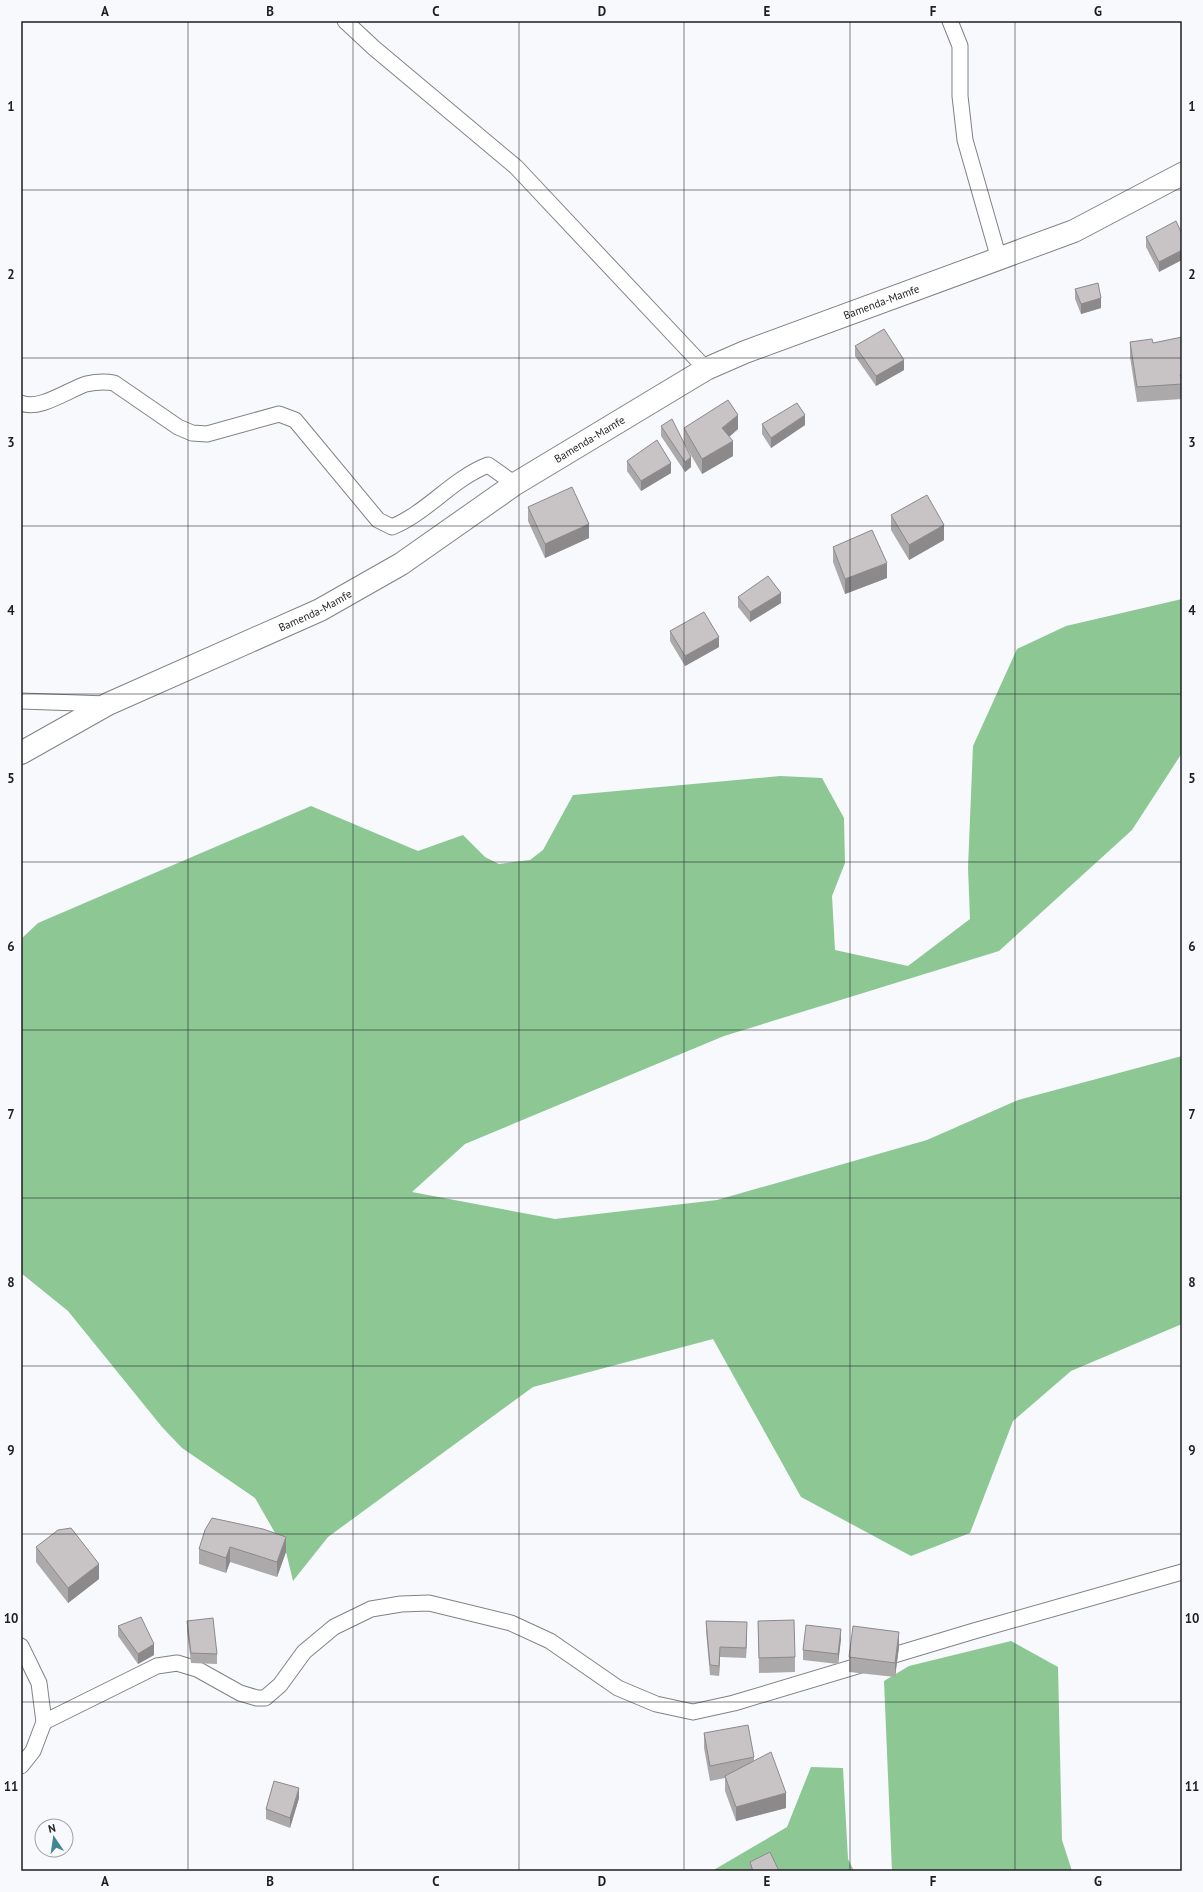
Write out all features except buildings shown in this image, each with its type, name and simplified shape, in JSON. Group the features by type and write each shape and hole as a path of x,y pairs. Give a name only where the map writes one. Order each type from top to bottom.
{"highway":[{"name":"Bamenda-Mamfe","path":"21,753 108,704 320,610 401,564 514,484 706,368 745,352 1074,231 1182,174"}],"street":[{"path":"345,21 374,48 516,167 706,368"},
{"path":"950,21 960,46 960,96 965,140 998,259"},
{"path":"21,403 27,406 39,404 86,384 104,381 114,383 178,427 192,433 207,434 279,414 295,420 378,520 392,527 408,520 474,470 488,465 514,484"},
{"path":"21,701 108,704"},
{"path":"44,1722 157,1666 177,1662 197,1669 240,1693 257,1698 265,1698 280,1686 304,1652 334,1627 370,1609 401,1604 422,1603 462,1610 511,1623 550,1641 618,1688 656,1704 693,1712 734,1703 974,1630 1182,1572"},
{"path":"21,1646 39,1683 44,1722 33,1750 21,1766"}],"green space":[{"path":"1182,599 1182,753 1132,830 999,951 724,1036 465,1144 412,1192 555,1219 717,1200 927,1140 1018,1100 1182,1056 1182,1324 1071,1371 1013,1421 970,1533 911,1556 801,1497 713,1339 533,1387 328,1537 293,1581 286,1552 255,1498 182,1448 162,1427 68,1311 21,1273 21,939 38,923 311,806 418,851 463,835 485,857 499,864 530,860 543,850 573,795 780,776 822,778 844,818 845,863 832,896 835,950 908,966 970,919 968,868 973,746 1017,649 1066,626"},
{"path":"1011,1641 1058,1667 1062,1840 1072,1871 892,1871 884,1681 909,1666"},
{"path":"811,1767 843,1768 848,1859 854,1871 712,1871 787,1827"}]}
